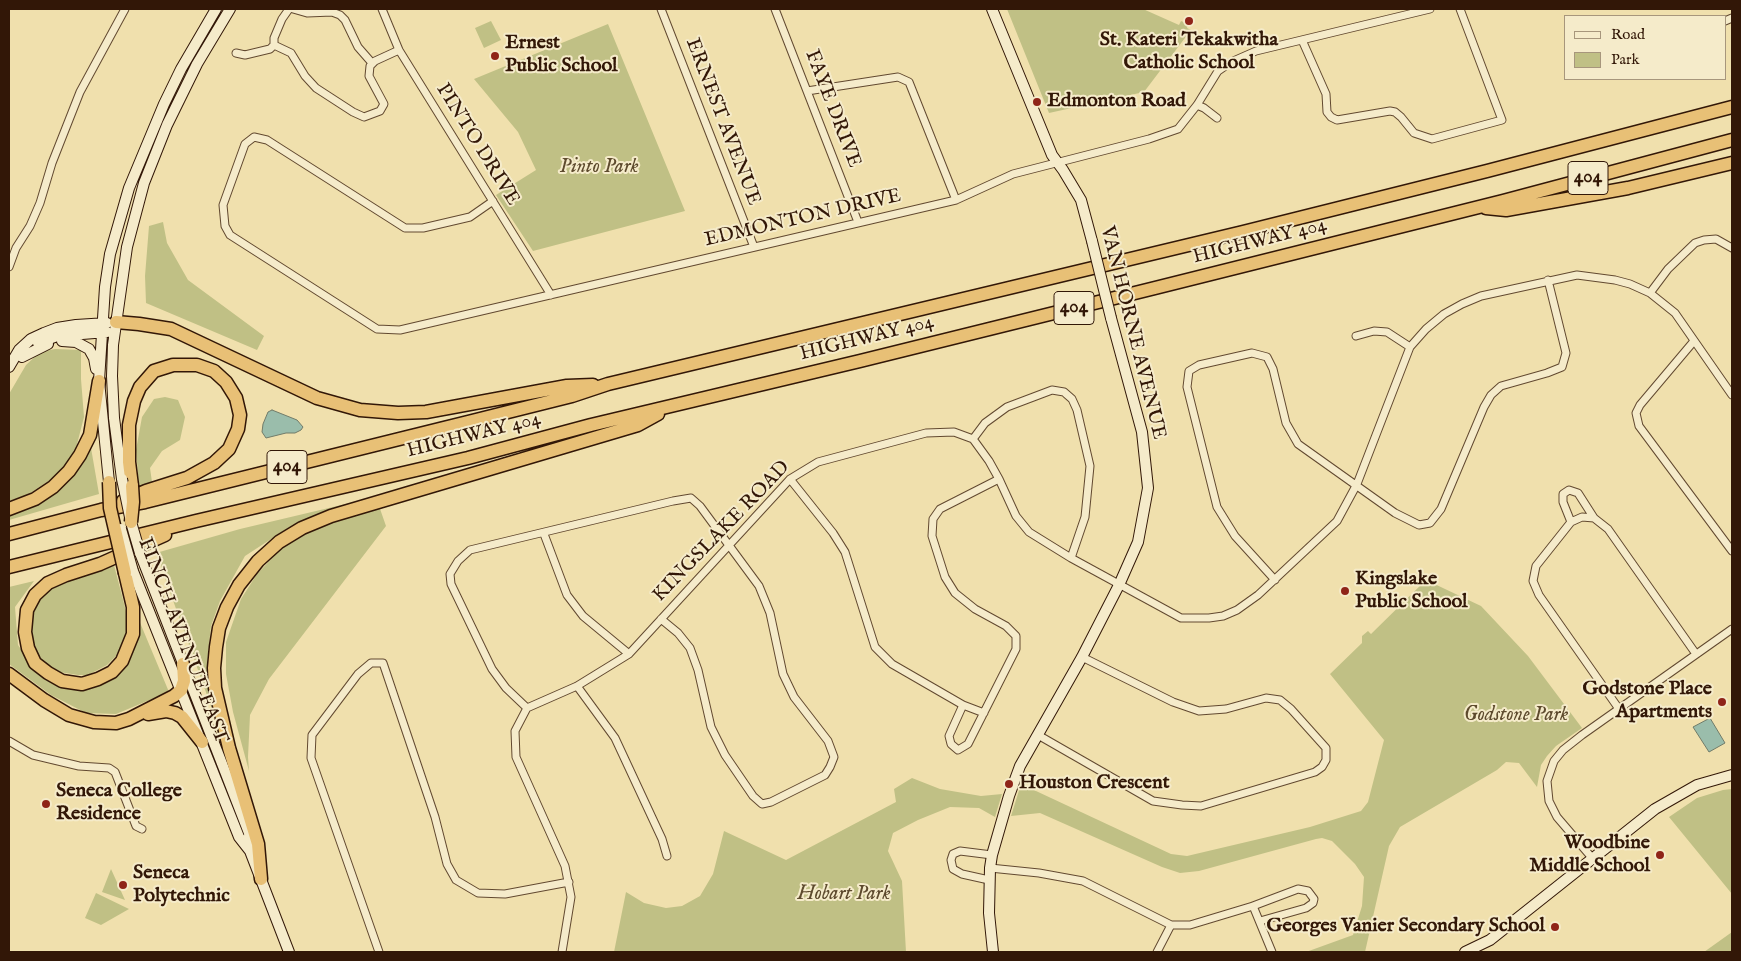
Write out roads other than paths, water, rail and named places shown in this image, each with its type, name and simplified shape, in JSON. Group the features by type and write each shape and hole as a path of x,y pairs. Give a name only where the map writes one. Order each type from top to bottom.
{"highway":[{"name":"HIGHWAY 404","path":"9,534 100,510 145,502 572,396 608,384 1234,234 1732,107"},
{"name":"HIGHWAY 404","path":"9,567 196,521 468,458 591,425 671,407 1476,207 1732,140"},
{"path":"1701,148 1732,146"},
{"path":"1476,207 1506,210 1628,188 1732,162"},
{"path":"115,327 139,324 170,329 316,398 360,410 398,413 426,412 567,386 608,384"},
{"path":"100,510 146,491 187,478 214,463 229,449 238,429 240,415 236,398 226,382 214,371 197,365 173,365 154,371 140,387 134,401 129,425 129,462 121,483 110,508 129,572 133,607 132,634 122,661 112,672 82,684 62,681 48,674 35,663 28,648 24,632 27,610 35,595 48,583 100,564 196,521"},
{"path":"9,508 35,499 53,487 70,471 90,435 99,381"},
{"path":"261,879 258,844 229,748 215,688 214,668 220,628 227,607 239,585 258,561 279,542 302,528 331,516 638,425 671,407"},
{"path":"121,483 133,502 131,522"},
{"path":"9,674 44,700 69,715 104,723 116,723 129,719 174,696 181,690 184,681 183,664"},
{"path":"129,719 158,712 175,713 182,717 202,742"}],"main road":[{"path":"99,381 102,328 110,254 129,188 164,104 181,69 216,9"},
{"path":"121,483 112,398 112,376 115,327 126,248 144,183 166,125 178,100 230,9"},
{"name":"VAN HORNE AVENUE","path":"992,9 1052,155 1081,200 1142,432 1148,488 1138,542 1119,585 1082,657 1020,766 1004,809 992,855 989,880 989,914 993,952"},
{"path":"9,367 19,350 32,339 44,333 67,327 102,328"},
{"path":"9,367 36,344 57,336 115,327"},
{"path":"22,357 47,344 57,342 76,342 88,349 94,358 121,483"},
{"name":"FINCH AVENUE EAST","path":"131,522 143,563 249,833 250,851"},
{"name":"FINCH AVENUE EAST","path":"129,572 181,690 239,837 250,851 289,952"},
{"path":"1465,952 1490,940 1655,809 1697,785 1732,774"}],"street":[{"path":"9,267 16,248 30,226 40,203 52,163 80,92 125,9"},
{"path":"274,45 273,40 282,19 289,9"},
{"path":"293,9 307,12 332,12 340,15 345,20 358,47 372,63"},
{"name":"PINTO DRIVE","path":"382,9 399,50 551,294"},
{"name":"ERNEST AVENUE","path":"660,9 754,246"},
{"name":"FAYE DRIVE","path":"775,9 858,222"},
{"path":"1057,162 1149,139 1178,129 1197,106 1218,71 1256,51 1430,9"},
{"path":"1302,40 1326,94 1327,112 1337,120 1390,111 1395,112 1401,117 1414,133 1432,139 1502,120 1460,9"},
{"path":"236,52 245,55 270,49 274,45"},
{"path":"274,45 292,53 305,76 316,88 364,117 380,111 384,104 369,76 369,68 372,63 399,50"},
{"path":"807,91 898,77 909,82 956,200"},
{"path":"1197,106 1204,108 1217,118"},
{"name":"EDMONTON DRIVE","path":"493,202 470,217 423,228 405,228 267,140 254,137 245,144 223,205 224,226 230,235 377,328 400,330 956,200 1013,174 1057,162"},
{"path":"1650,293 1668,269 1694,244 1704,240 1716,239 1732,248"},
{"path":"1071,558 1085,517 1090,466 1077,410 1072,399 1064,392 1052,390 1007,407 985,423 973,440 989,461 1016,516 1028,532 1071,558 1119,585 1181,618 1209,618 1222,616 1238,610 1275,580 1337,522 1356,484 1410,347 1426,329 1444,314 1481,296 1577,275 1630,284 1650,293 1675,313 1732,394"},
{"path":"1275,580 1235,536 1217,507 1187,387 1189,371 1200,365 1252,353 1267,357 1273,369 1286,423 1298,444 1395,513 1419,525 1430,523 1441,509 1484,407 1491,395 1501,386 1562,367 1566,354 1548,280"},
{"path":"1356,336 1374,331 1386,332 1410,347"},
{"path":"1694,341 1640,405 1636,413 1639,426 1732,551"},
{"name":"KINGSLAKE ROAD","path":"527,708 577,686 629,654 790,479 818,462 926,433 954,432 973,440"},
{"path":"790,479 833,533 845,552 875,647 892,664 963,705 984,713"},
{"path":"963,705 950,736 951,744 958,750 968,744 984,713 1016,649 1016,636 1006,626 975,609 955,593 945,577 932,536 933,519 940,509 999,479"},
{"path":"1571,522 1563,502 1563,494 1570,490 1578,493 1594,518 1608,529 1696,654"},
{"path":"562,952 571,896 569,882 565,866 516,757 515,731 527,708 506,688 492,669 451,584 450,574 458,561 470,550 691,498 700,506 759,586 770,613 783,674 794,697 828,741 834,757 825,775 771,802 762,804 753,796 725,755 711,727 698,670 690,648 661,619"},
{"path":"1594,518 1582,517 1571,522 1536,566 1533,581 1539,595 1619,709"},
{"path":"544,534 567,595 583,616 629,654"},
{"path":"1593,859 1557,817 1549,802 1547,781 1557,756 1582,735 1732,629"},
{"path":"1038,735 1153,801 1182,805 1201,806 1315,772 1322,767 1326,760 1326,748 1291,709 1280,700 1266,698 1226,709 1199,711 1173,702 1082,657"},
{"path":"379,952 311,758 312,735 358,674 372,663 383,663 435,817 447,864 456,880 478,893 505,894 569,882"},
{"path":"577,686 615,738 662,839 667,856"},
{"path":"9,741 33,755 79,766 109,768 115,772 136,826 142,829"},
{"path":"989,880 962,874 953,869 951,860 953,854 960,851 992,855"},
{"path":"990,868 1039,873 1083,881 1171,925 1190,925 1253,906 1298,888 1308,891 1314,899 1306,908 1260,921"},
{"path":"1253,906 1272,952"},
{"path":"1157,952 1171,925"}],"place":[{"name":"St. Kateri Tekakwitha Catholic School","path":"1189,21"},
{"name":"Ernest Public School","path":"495,56"},
{"name":"Edmonton Road","path":"1037,102"},
{"name":"Kingslake Public School","path":"1345,591"},
{"name":"Godstone Place Apartments","path":"1722,702"},
{"name":"Houston Crescent","path":"1009,784"},
{"name":"Seneca College Residence","path":"46,804"},
{"name":"Woodbine Middle School","path":"1660,855"},
{"name":"Seneca Polytechnic","path":"123,885"},
{"name":"Georges Vanier Secondary School","path":"1555,927"}],"park label":[{"name":"Pinto Park","path":"599,168"},
{"name":"Godstone Park","path":"1516,716"},
{"name":"Hobart Park","path":"844,895"}]}
